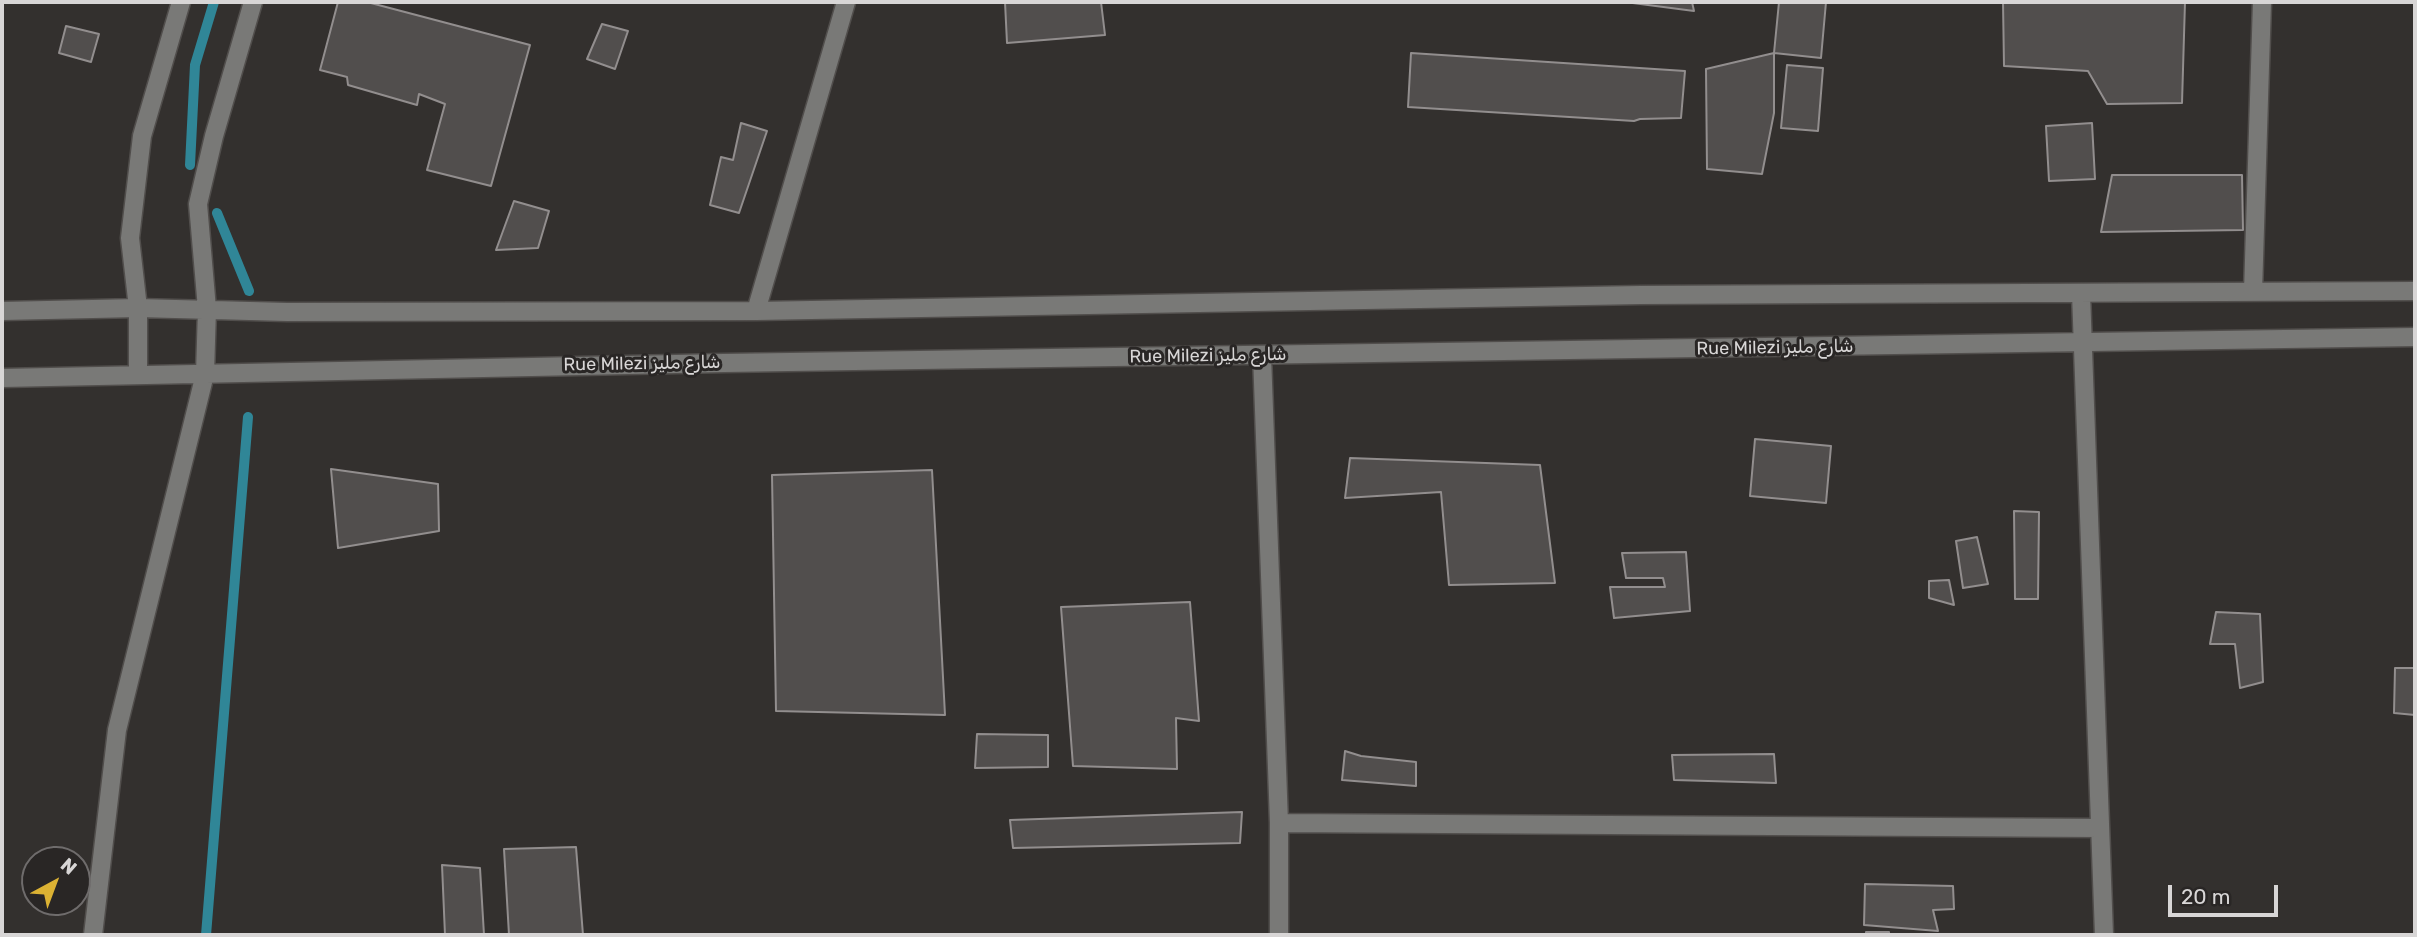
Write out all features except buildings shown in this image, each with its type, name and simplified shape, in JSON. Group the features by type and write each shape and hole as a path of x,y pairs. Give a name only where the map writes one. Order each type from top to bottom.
{"street":[{"path":"138,375 138,308 130,238 142,136 181,2"},
{"path":"93,935 117,730 205,374 207,309 198,204 214,136 253,2"},
{"path":"756,310 846,2"},
{"path":"2253,292 2262,2"},
{"path":"2,311 138,308 287,312 756,310 1641,295 2415,291"},
{"path":"2081,293 2104,935"},
{"name":"Rue Milezi شارع مليز","path":"2,379 738,362 2415,337"},
{"path":"1262,355 1279,824 1279,935"},
{"path":"1279,824 2100,828"}],"waterway":[{"path":"190,165 195,65 214,2"},
{"path":"217,213 249,291"},
{"path":"206,935 248,417"}]}
